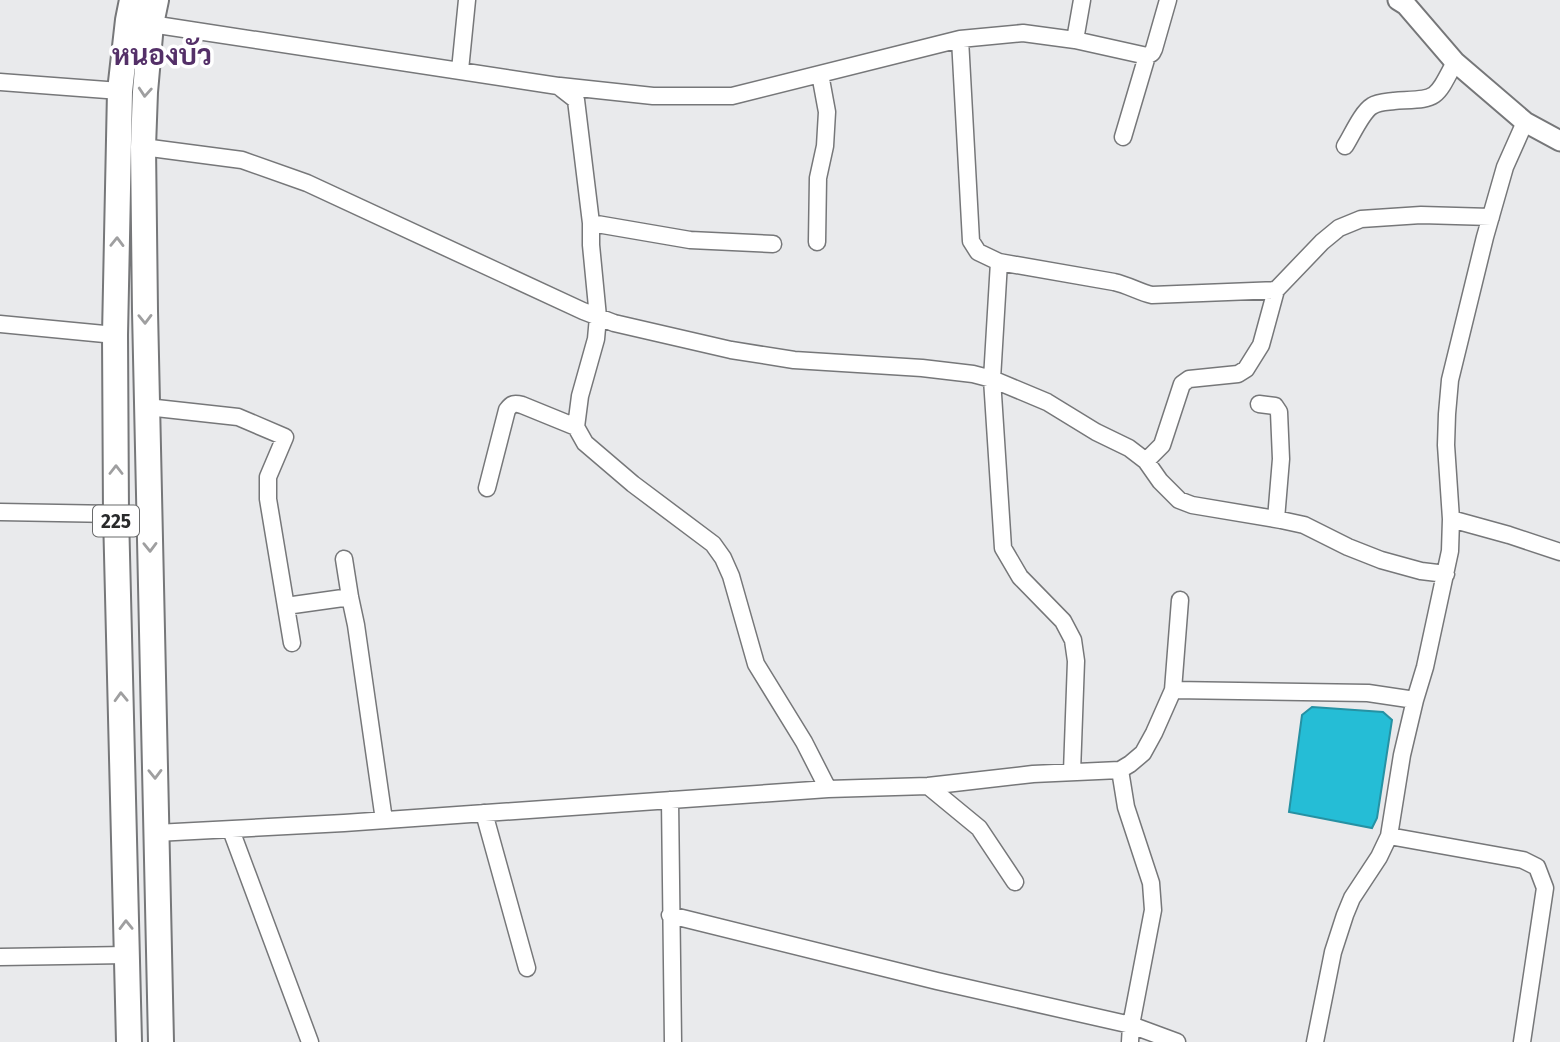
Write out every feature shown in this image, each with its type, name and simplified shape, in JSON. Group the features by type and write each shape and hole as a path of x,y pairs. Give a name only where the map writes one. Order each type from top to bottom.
{"main road":[{"name":"225","path":"129,1042 116,514 115,335 120,91 132,0"},
{"name":"225","path":"156,0 151,24 143,147 161,1042"}],"street":[{"path":"460,70 467,0"},
{"path":"1075,40 1082,0"},
{"path":"1123,137 1147,56 1154,50 1168,0"},
{"path":"1405,2 1455,62 1525,122 1560,141"},
{"path":"151,24 558,86 653,96 733,96 960,39 1023,33 1075,40 1147,56"},
{"path":"960,39 971,240 978,251 999,262 1114,282 1153,295 1276,290"},
{"path":"1345,146 1370,107 1377,103 1420,100 1435,96 1455,62"},
{"path":"817,242 818,178 825,146 827,112 820,74"},
{"path":"0,82 120,91"},
{"path":"558,86 576,100 591,223 598,317 596,339 580,396 576,427 585,443 633,484 713,544 718,551 731,576 756,664 804,743 828,789"},
{"path":"1315,1042 1333,952 1345,915 1352,898 1379,858 1389,836 1402,755 1425,667 1450,551 1451,519 1446,445 1450,380 1505,167 1525,122"},
{"path":"143,147 242,160 307,183 614,323 731,351 794,360 922,368 992,379 1047,402 1096,432 1129,448 1146,461 1160,481 1179,500 1192,505 1304,525 1381,560 1421,571 1446,574"},
{"path":"1146,461 1162,445 1182,384 1189,379 1238,374 1246,369 1261,345 1276,290 1339,228 1361,219 1421,215 1492,217"},
{"path":"591,223 690,240 773,244"},
{"path":"999,262 992,379 1003,548 1020,577 1063,621 1073,640 1076,660 1072,772"},
{"path":"0,324 115,335"},
{"path":"487,488 507,410 511,404 522,405 576,427"},
{"path":"1259,404 1275,406 1279,412 1281,459 1276,519"},
{"path":"147,407 238,417 285,437 268,477 268,499 292,643"},
{"path":"0,512 116,514"},
{"path":"1451,519 1509,534 1560,552"},
{"path":"344,558 384,820"},
{"path":"286,606 350,597"},
{"path":"156,833 828,789 928,786 1033,774 1120,770 1143,753 1173,690 1180,600"},
{"path":"1173,690 1368,693 1415,700"},
{"path":"1120,770 1126,807 1151,883 1153,910 1130,1042"},
{"path":"928,786 979,828 1015,882"},
{"path":"670,800 673,1042"},
{"path":"484,813 527,968"},
{"path":"231,830 310,1042"},
{"path":"1389,836 1523,860 1537,867 1552,888 1522,1042"},
{"path":"670,915 936,981 1132,1025 1177,1042"},
{"path":"0,957 127,955"}],"water":[{"path":"1312,707 1383,712 1392,720 1377,818 1372,828 1289,812 1302,715"}],"district":[{"name":"หนองบัว","path":"162,55"}]}
